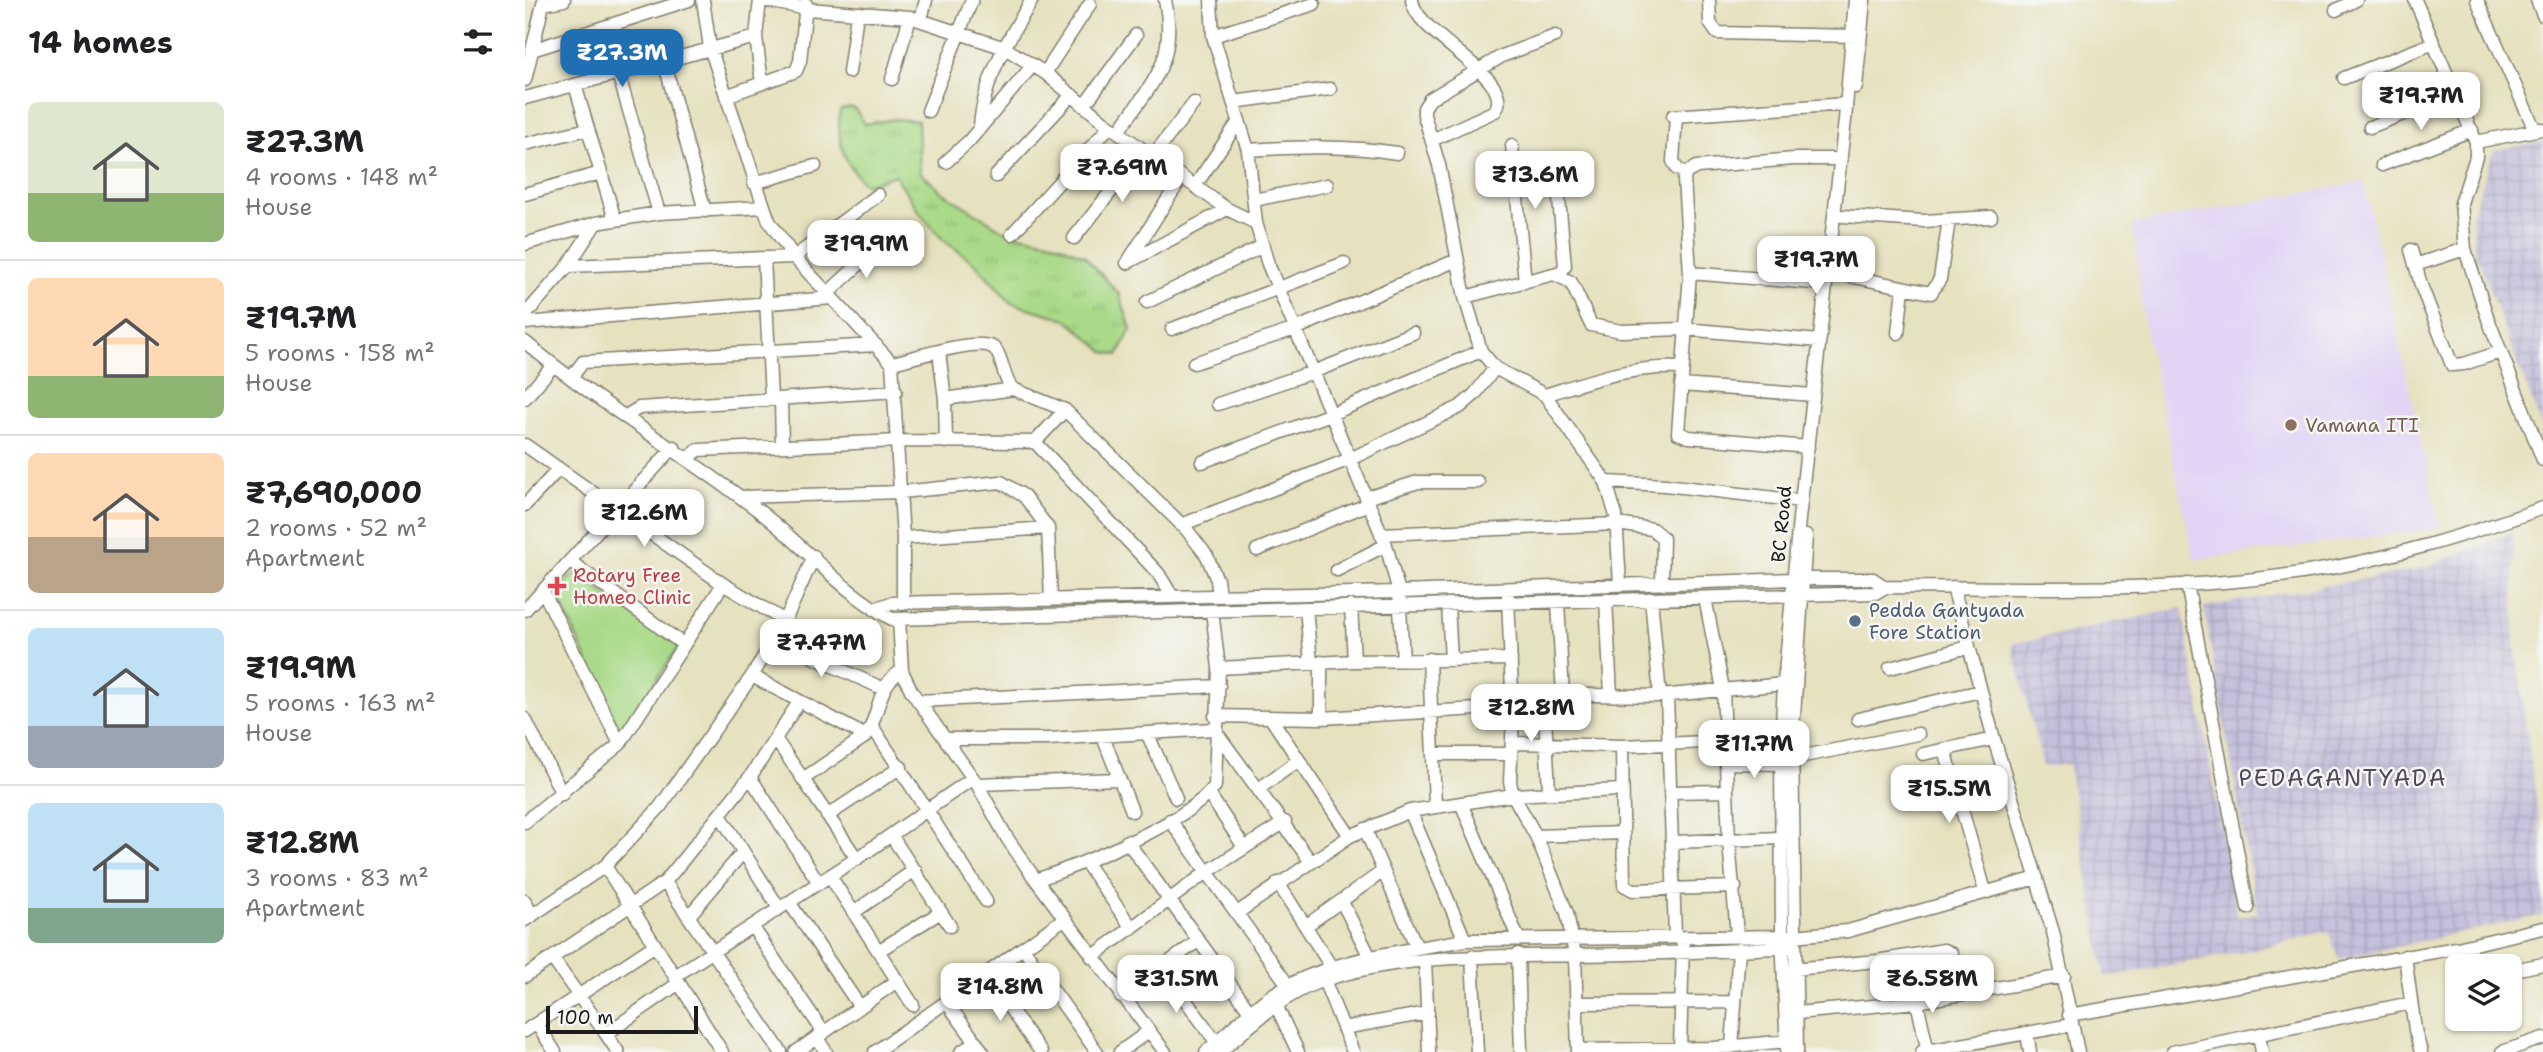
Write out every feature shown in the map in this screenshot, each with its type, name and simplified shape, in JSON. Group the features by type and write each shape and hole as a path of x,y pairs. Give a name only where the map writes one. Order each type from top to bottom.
{"street":[{"path":"525,80 543,2 564,0"},
{"path":"532,50 689,0"},
{"path":"703,0 710,48 754,183 775,233 893,363 901,492 904,604"},
{"path":"762,83 756,37 761,0 862,15 916,18 1005,48 1045,73 1114,129 1227,209 1256,223"},
{"path":"849,72 868,0"},
{"path":"892,79 926,0"},
{"path":"928,111 972,0"},
{"path":"981,127 982,102 1005,48 1032,0"},
{"path":"1012,234 1114,129 1164,60 1170,39 1165,0"},
{"path":"1211,0 1213,36 1248,150 1256,223 1276,288 1384,539 1399,599 1403,660"},
{"path":"1412,0 1415,14 1421,22 1479,69 1493,86 1498,107 1495,111 1432,140"},
{"path":"1709,0 1710,23 1717,33 1855,36"},
{"name":"BC Road","path":"1800,579 1801,501 1842,165 1855,36 1855,0"},
{"name":"BC Road","path":"1787,1046 1788,941 1781,838 1787,761 1784,684 1799,594 1842,216 1846,104 1855,36 1864,0"},
{"path":"2336,10 2356,0"},
{"path":"2416,0 2474,136 2472,174 2461,204 2465,249 2500,352 2543,460"},
{"path":"2382,165 2474,136 2539,129 2477,0"},
{"path":"2537,0 2543,15"},
{"path":"1045,73 1090,4"},
{"path":"1213,36 1314,4"},
{"path":"726,96 796,71 806,5"},
{"path":"1084,106 1136,35"},
{"path":"1555,36 1502,56 1479,69 1425,103 1424,115 1432,140 1465,297 1481,351 1495,368 1545,395 1606,482 1617,524 1620,586"},
{"path":"525,98 756,37"},
{"path":"2344,78 2434,43"},
{"path":"664,61 705,211"},
{"path":"946,162 981,127 1033,65"},
{"path":"618,73 659,213"},
{"path":"575,85 615,220"},
{"path":"1233,102 1330,89"},
{"path":"2370,127 2457,93"},
{"path":"996,176 1072,95"},
{"path":"1074,238 1194,103"},
{"path":"1686,173 1677,169 1674,161 1674,116 1846,104"},
{"path":"1195,186 1239,121"},
{"path":"525,144 588,129"},
{"path":"1512,145 1525,282"},
{"path":"1248,150 1312,146 1397,153"},
{"path":"1686,173 1697,167 1794,159 1842,165"},
{"path":"754,183 815,166"},
{"path":"525,194 601,173"},
{"path":"1686,173 1690,273 1677,428 1681,436 1808,447"},
{"path":"1182,177 1127,263 1227,209"},
{"path":"1254,200 1327,185"},
{"path":"568,266 794,257 878,195"},
{"path":"1465,297 1556,275 1565,266 1559,199"},
{"path":"525,244 596,223 659,213 764,207"},
{"path":"1842,216 1949,220 1991,217"},
{"path":"1835,273 1924,292 1936,289 1949,220"},
{"path":"525,315 568,266 596,223"},
{"path":"525,323 766,303 830,295 882,243"},
{"path":"1147,302 1263,246"},
{"path":"2415,265 2465,249"},
{"path":"2411,250 2452,365 2464,364 2500,352"},
{"path":"764,258 768,351 782,446"},
{"path":"1194,363 1295,329 1457,260"},
{"path":"1172,329 1344,263"},
{"path":"1690,273 1826,284"},
{"path":"1556,275 1571,282 1591,325 1621,331 1686,332 1819,341"},
{"path":"1898,333 1903,288"},
{"path":"1218,404 1313,372 1413,333"},
{"path":"525,342 553,366 674,447 741,497 814,556 842,585 892,619 1306,608 1351,606 1399,599 1448,604 1620,586 1800,579 1873,579 1885,587"},
{"path":"571,378 583,362 876,345"},
{"path":"893,363 939,352 989,345 997,354 1002,372 1013,389"},
{"path":"1202,461 1331,414 1481,351"},
{"path":"939,352 945,399 946,442"},
{"path":"525,398 553,366"},
{"path":"1545,395 1620,370 1654,366 1683,368"},
{"path":"1181,525 1350,459 1460,407 1475,394 1495,368"},
{"path":"1681,385 1813,395"},
{"path":"945,399 1013,389 1065,410 1181,525 1207,556 1217,580 1219,596"},
{"path":"626,416 639,408 896,391"},
{"path":"1035,442 1065,410"},
{"path":"689,458 698,450 782,446 898,441 1035,442 1158,573 1172,596"},
{"path":"525,445 723,584 785,621"},
{"path":"525,610 674,447"},
{"path":"525,505 559,469"},
{"path":"741,497 901,492 1001,482 1024,496 1048,528 1052,600"},
{"path":"1257,550 1418,482 1478,482"},
{"path":"1606,482 1665,485 1801,501"},
{"path":"874,609 891,603 1172,596 1399,599 1508,596 1558,602 1875,593 1885,587 2187,584 2308,572 2406,551 2539,510"},
{"path":"1337,570 1384,539 1617,524 1651,529 1659,533 1665,549 1662,584"},
{"path":"903,538 1048,528"},
{"path":"525,901 528,918 605,866 660,807 752,676 785,621 814,556"},
{"path":"571,562 684,645"},
{"path":"525,822 621,744 723,584"},
{"path":"2187,584 2248,908"},
{"path":"1953,587 1994,739 2064,976 2078,1052"},
{"path":"543,591 621,744"},
{"path":"1797,1052 1794,969 1788,941 1787,761 1799,594"},
{"path":"1508,596 1513,794 1536,836 1567,913 1575,956 1578,1051 1714,1050 1787,1046"},
{"path":"1651,598 1664,696 1674,889 1682,951 1680,1049"},
{"path":"1705,598 1723,690 1729,841 1737,935"},
{"path":"1606,600 1611,695"},
{"path":"1558,602 1563,696"},
{"path":"1448,604 1451,660"},
{"path":"1351,606 1354,661"},
{"path":"1306,608 1316,663 1321,718"},
{"path":"1032,874 1086,863 1170,820 1209,794 1216,775 1215,723 1219,686 1212,611"},
{"path":"899,619 902,671 919,701 975,781 1063,919 1165,1052"},
{"path":"775,634 815,658 884,689"},
{"path":"1890,668 1968,647"},
{"path":"1429,659 1435,805"},
{"path":"1219,668 1354,661 1511,659"},
{"path":"803,779 869,731 884,689 895,675 902,671"},
{"path":"752,676 799,702 869,731 901,767 986,901"},
{"path":"945,739 1148,735 1270,717 1321,718 1431,710 1544,695 1664,696 1784,684"},
{"path":"919,701 1219,686"},
{"path":"1858,719 1981,691"},
{"path":"1544,695 1549,792"},
{"path":"525,976 665,882 750,777 799,702"},
{"path":"1270,717 1350,836"},
{"path":"525,719 562,794"},
{"path":"1215,723 1311,862"},
{"path":"1726,763 1787,761 1918,734"},
{"path":"1148,735 1176,798"},
{"path":"1103,737 1132,811"},
{"path":"1923,754 1994,739"},
{"path":"776,740 857,859"},
{"path":"1433,754 1548,744 1622,746 1726,741"},
{"path":"1622,746 1623,885 1633,890 1735,887"},
{"path":"1945,750 1986,891"},
{"path":"1260,788 1299,760"},
{"path":"827,816 901,767"},
{"path":"750,777 824,879 854,912 913,1005"},
{"path":"606,1034 713,951 857,859 928,808 975,781 1119,779"},
{"path":"1237,914 1278,883 1350,836 1410,811 1513,794 1622,790"},
{"path":"1670,792 1727,791"},
{"path":"1209,794 1244,847"},
{"path":"1461,803 1519,940"},
{"path":"1410,811 1465,940"},
{"path":"720,815 743,852 860,1007"},
{"path":"1170,820 1288,985"},
{"path":"1092,957 1207,872 1285,822"},
{"path":"1366,829 1382,872 1417,948"},
{"path":"1536,836 1623,832"},
{"path":"891,835 950,926"},
{"path":"1672,842 1781,838"},
{"path":"1127,841 1251,1013"},
{"path":"689,916 743,852"},
{"path":"1086,863 1132,928"},
{"path":"605,866 722,1052"},
{"path":"854,912 915,870"},
{"path":"1307,925 1382,872"},
{"path":"1206,1052 1218,1047 1276,1005 1324,980 1425,960 1472,956 1575,956 1739,949 1878,925 2037,878"},
{"path":"665,882 781,1052"},
{"path":"1278,883 1332,968"},
{"path":"1342,902 1371,959"},
{"path":"878,951 941,912"},
{"path":"875,1052 1063,919"},
{"path":"752,926 820,1035 827,1052"},
{"path":"1917,1002 1926,1052 1976,1047 2070,1020 2457,948 2543,928"},
{"path":"1218,1047 1251,1013 1288,985 1332,968 1417,948 1465,940 1737,935 1788,941"},
{"path":"1121,997 1198,941"},
{"path":"525,1031 655,945"},
{"path":"1023,948 1097,1052"},
{"path":"1732,1047 1739,949"},
{"path":"1794,969 1877,961 1944,950 1952,954 1959,993"},
{"path":"1518,954 1521,1052"},
{"path":"1472,956 1477,1052"},
{"path":"2405,956 2421,1052"},
{"path":"552,958 618,1052"},
{"path":"1425,960 1429,1052"},
{"path":"2522,968 2543,964"},
{"path":"1161,968 1218,1047"},
{"path":"986,975 1041,1052"},
{"path":"1796,1013 1917,1002 2064,976"},
{"path":"1324,980 1353,1052"},
{"path":"796,1052 897,981"},
{"path":"1577,1003 1735,1002"},
{"path":"2172,1052 2411,1003"},
{"path":"1276,1005 1299,1052"},
{"path":"942,1007 979,1047 961,1052"},
{"path":"1343,1028 1428,1013"},
{"path":"537,1024 555,1052"},
{"path":"1119,1052 1149,1031"},
{"path":"2027,1033 2030,1052"},
{"path":"2259,1035 2262,1052"},
{"path":"2502,1052 2543,1038"}],"shaded area":[{"path":"2543,142 2543,430 2474,249 2472,213 2494,150"},
{"name":"Vamana ITI","path":"2364,182 2440,528 2194,560 2144,323 2133,224"},
{"path":"2512,532 2515,643 2543,852 2543,915 2339,959 2328,931 2244,952 2105,977 2068,764 2043,767 2012,644 2182,608 2237,917 2257,913 2204,607 2421,569"}],"green space":[{"path":"855,109 865,124 895,119 918,121 920,172 942,192 1006,232 1053,242 1084,255 1119,294 1131,329 1118,355 1105,352 1066,319 1011,303 976,264 942,239 920,213 895,175 866,185 846,160 841,141 840,110"},
{"path":"574,573 679,646 621,734 556,592"}],"place":[{"name":"Vamana ITI","path":"2291,425"},
{"name":"Rotary Free Homeo Clinic","path":"557,586"},
{"name":"Pedda Gantyada Fore Station","path":"1855,621"}],"district":[{"name":"PEDAGANTYADA","path":"2343,778"}]}
